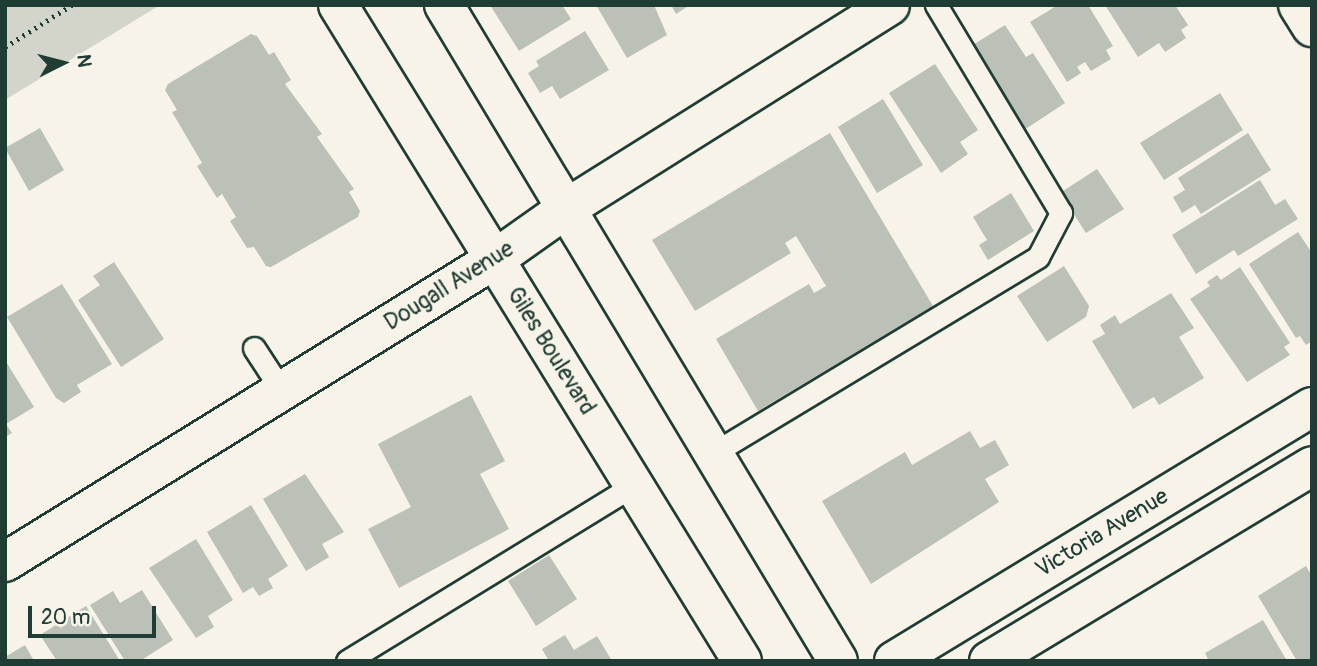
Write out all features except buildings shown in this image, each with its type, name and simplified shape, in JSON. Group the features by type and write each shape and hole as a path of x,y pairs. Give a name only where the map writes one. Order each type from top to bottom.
{"street":[{"name":"Giles Boulevard","path":"338,5 741,661"},
{"path":"444,5 715,452 838,661"},
{"name":"Dougall Avenue","path":"5,562 495,259 567,208 890,5"},
{"path":"1298,5 1312,27"},
{"name":"Victoria Avenue","path":"894,661 1312,407"},
{"path":"989,661 1312,466"}],"lane":[{"path":"715,452 1038,257 1061,213 936,5"},
{"path":"254,348 282,391"},
{"path":"347,661 634,485"}],"path":[{"path":"5,47 72,5"}],"shaded area":[{"path":"5,5 160,5 5,100"}]}
